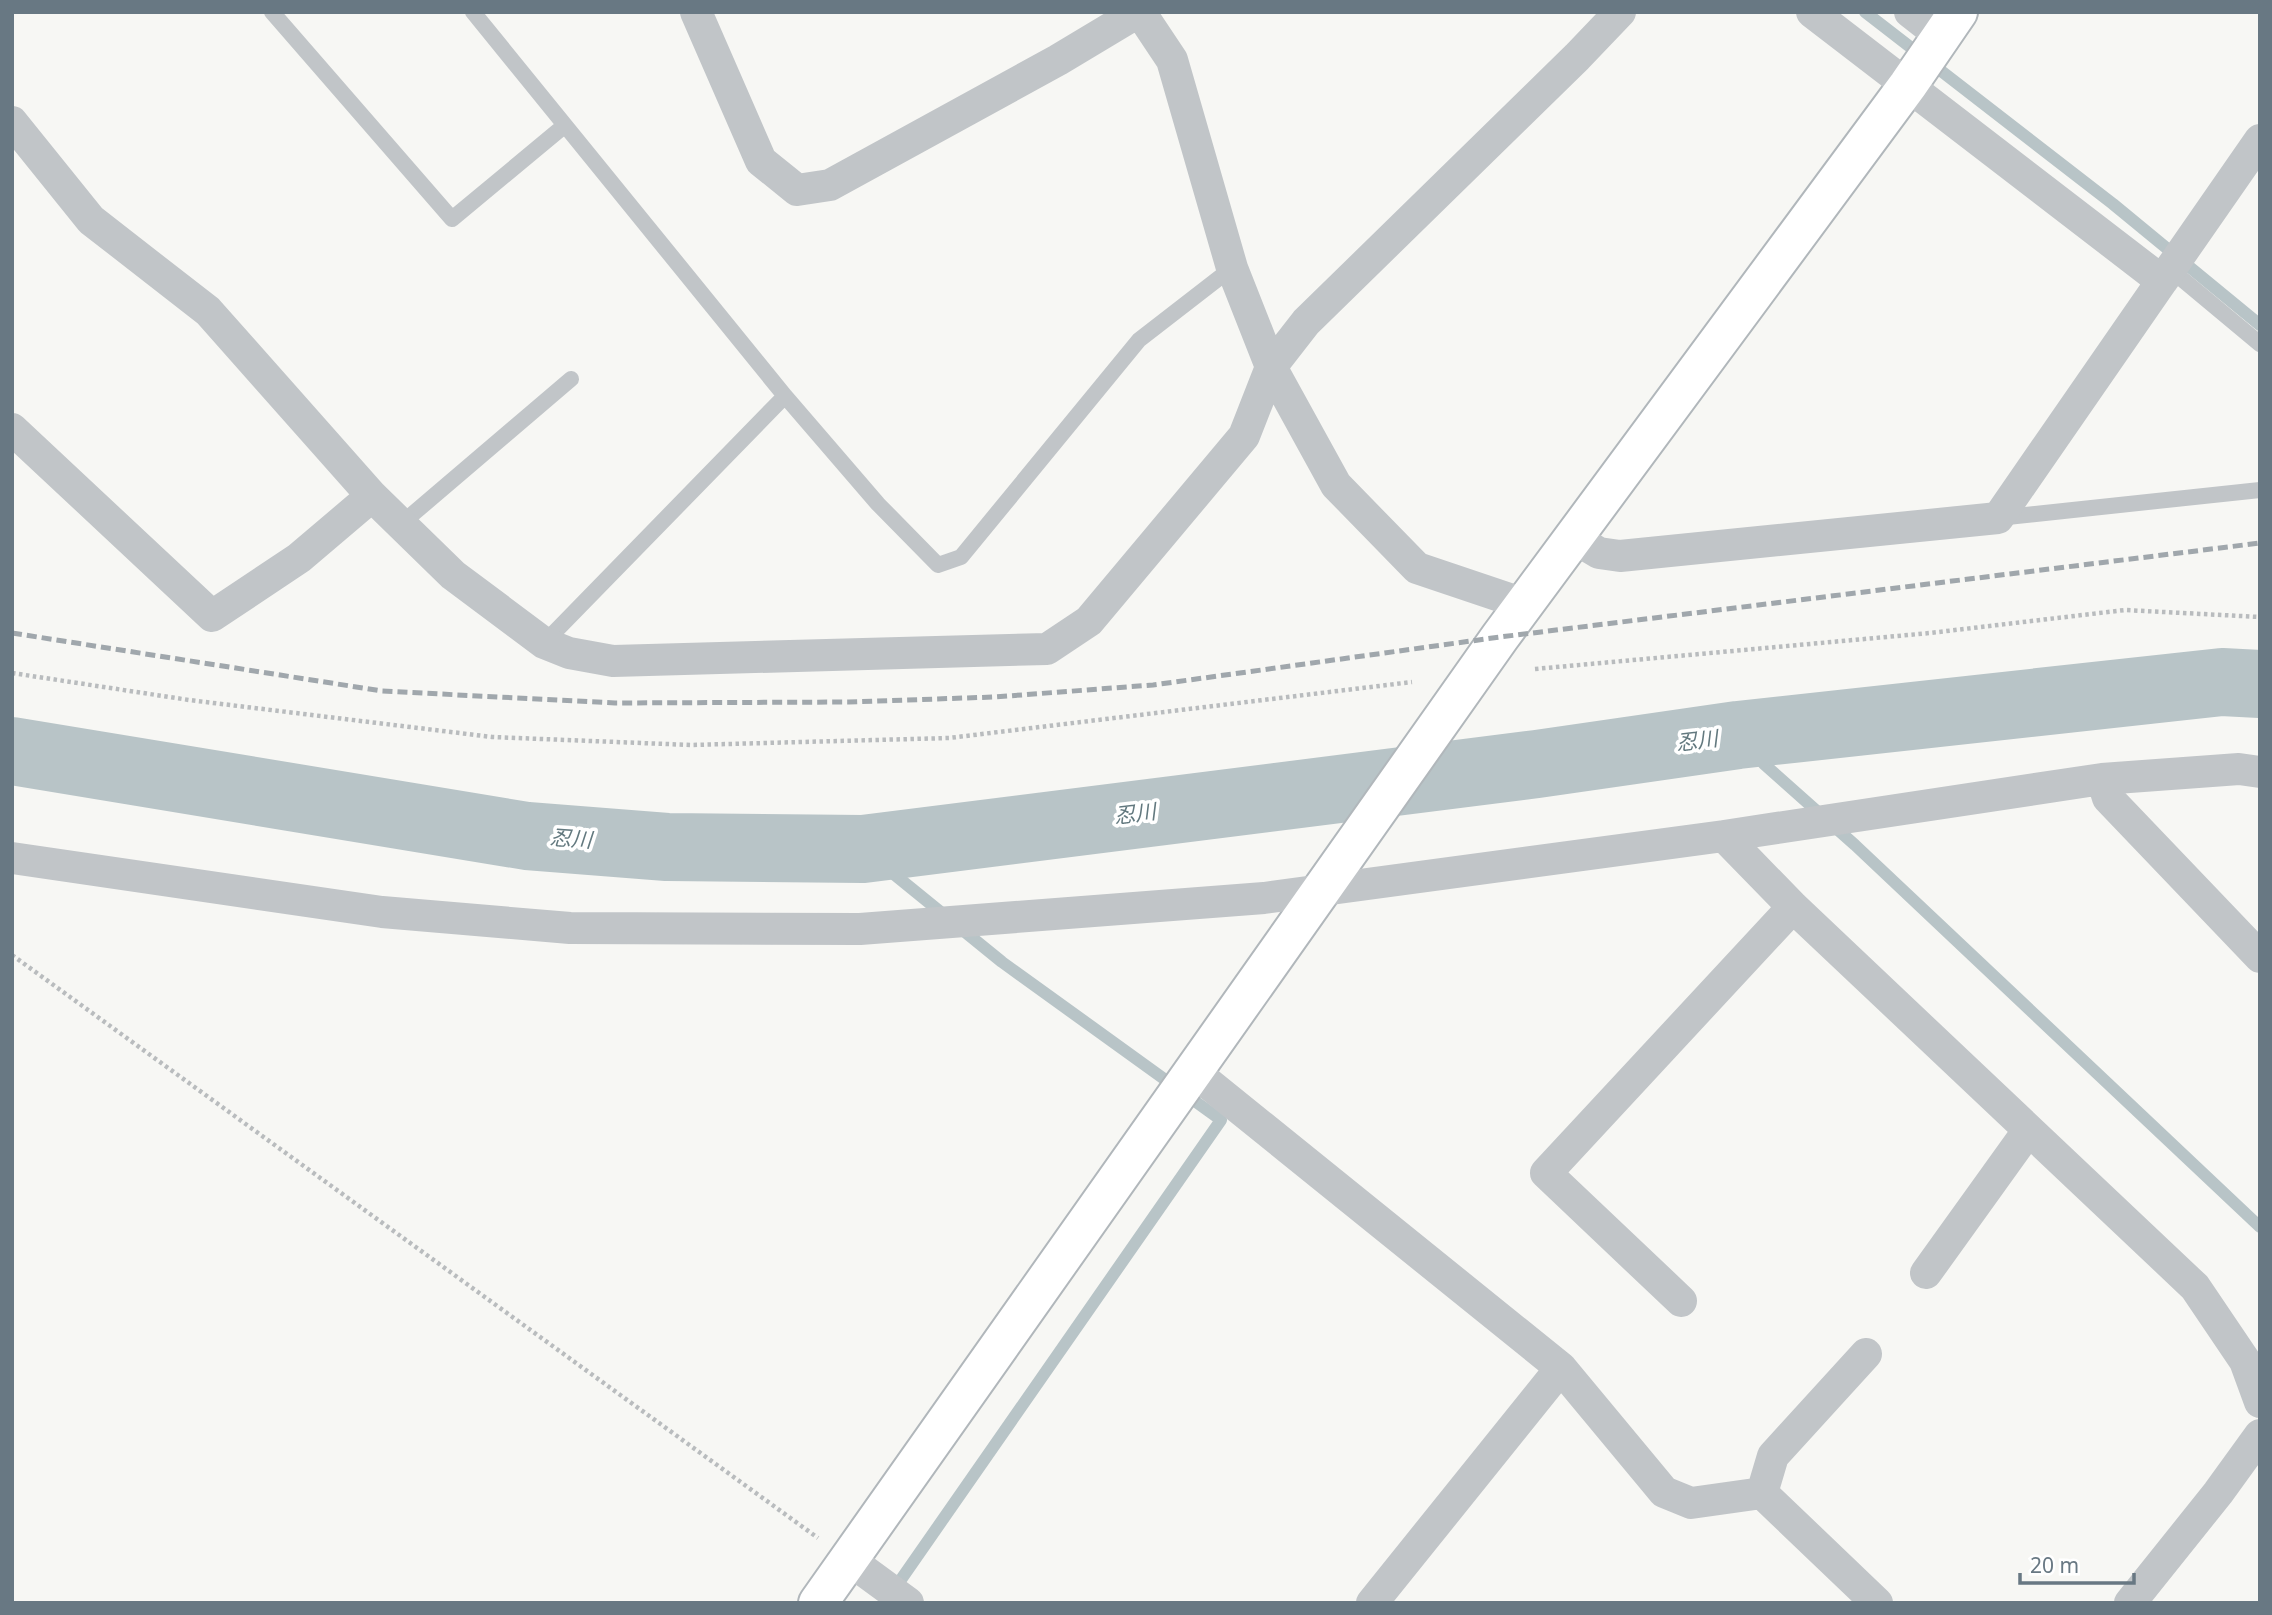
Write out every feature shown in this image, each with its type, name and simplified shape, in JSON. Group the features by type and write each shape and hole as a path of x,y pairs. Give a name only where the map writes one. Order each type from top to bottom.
{"street":[{"path":"696,12 761,161 797,190 830,185 1058,60 1139,12 1172,60 1231,268 1271,367 1336,485 1417,568 1524,604"},
{"path":"12,122 91,220 208,311 372,496 453,575 544,643 569,653 613,661 1047,649 1089,621 1244,436 1271,367 1306,322 1620,12"},
{"path":"1812,12 2166,275"},
{"path":"818,1603 1572,537 1908,85 1950,24 1910,12"},
{"path":"1572,537 1600,554 1620,555 1998,518 2260,140"},
{"path":"12,429 212,616 299,558 372,496"},
{"path":"12,858 382,912 570,928 860,929 1724,836 2102,779 2239,769 2260,772"},
{"path":"2102,779 2108,798 2260,957"},
{"path":"1724,836 1793,907 2195,1287 2245,1361 2260,1402"},
{"path":"1681,1301 1546,1173 1793,907"},
{"path":"1193,1071 1561,1368 1664,1492 1691,1503 1762,1493"},
{"path":"1926,1273 2028,1131"},
{"path":"1762,1493 1773,1456 1866,1354"},
{"path":"1372,1603 1561,1368"},
{"path":"2130,1603 2218,1493 2260,1435"},
{"path":"1762,1493 1877,1603"},
{"path":"848,1559 908,1603"}],"lane":[{"path":"272,12 452,219 564,126"},
{"path":"472,12 785,396 878,504 938,565 961,557 1139,340 1231,268"},
{"path":"2166,275 2260,344"},
{"path":"401,524 571,379"},
{"path":"544,643 785,396"},
{"path":"1998,518 2260,490"}],"path":[{"path":"1535,669 1930,633 2124,610 2260,617"},
{"path":"12,673 189,700 492,737 691,744 949,738 1412,682"},
{"path":"12,955 848,1559"}],"waterway":[{"path":"1865,12 2113,204 2260,325"},
{"name":"忍川","path":"12,751 527,836 667,847 863,849 1537,764 1738,735 2222,682 2260,684"},
{"path":"1738,735 1764,764 1855,845 2260,1227"},
{"path":"863,849 1002,962 1221,1120 893,1591"}],"railway":[{"path":"12,633 382,691 615,703 849,702 994,697 1153,685 1500,637 2260,543"}]}
